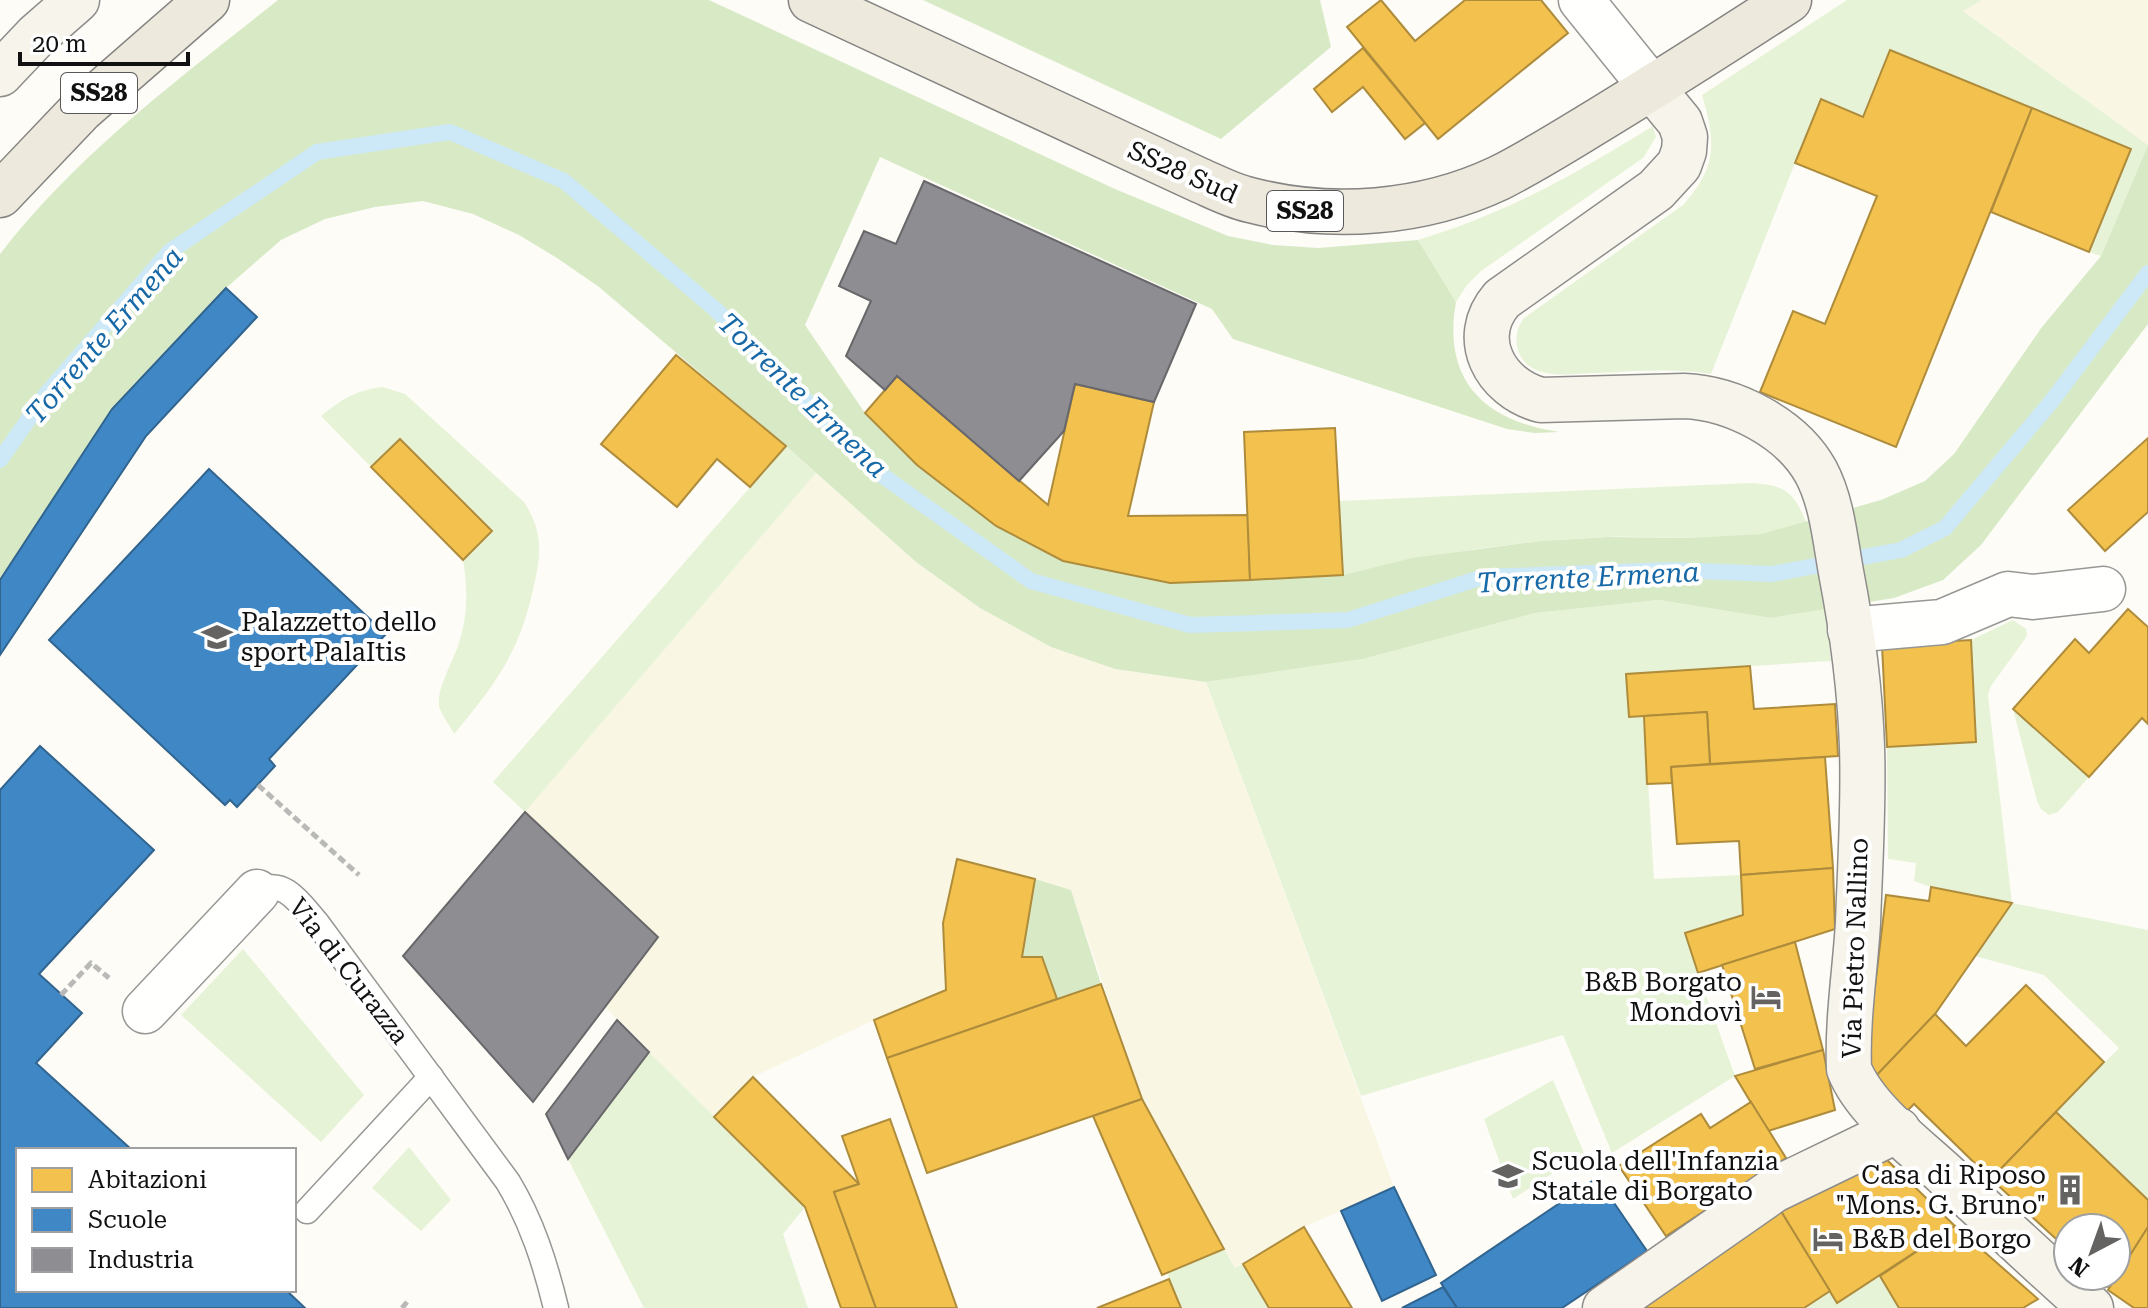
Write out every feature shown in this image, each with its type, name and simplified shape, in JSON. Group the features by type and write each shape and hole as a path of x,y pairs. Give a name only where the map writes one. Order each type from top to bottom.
{"main road":[{"name":"SS28","path":"0,195 81,110 207,0"},
{"name":"SS28 Sud","path":"811,0 1246,200 1295,210 1353,212 1401,209 1497,179 1652,88 1789,0"}],"street":[{"path":"0,74 37,35 77,0"},
{"path":"1581,0 1652,88"},
{"name":"Via Pietro Nallino","path":"1652,88 1680,122 1685,137 1679,165 1656,190 1502,299 1491,311 1485,331 1488,350 1495,368 1509,384 1524,396 1541,400 1684,396 1708,397 1725,402 1767,424 1798,450 1814,470 1829,509 1849,618 1862,747 1858,924 1849,1069 1863,1095 1898,1130 2091,1308"},
{"path":"1849,618 1942,622 2008,594 2033,597 2103,589"},
{"path":"145,1011 257,892"},
{"path":"1605,1308 1774,1190 1898,1130"}],"lane":[{"name":"Via di Curazza","path":"257,892 265,887 281,888 296,898 508,1182 526,1211 556,1308"},
{"path":"307,1211 431,1077"}],"path":[{"path":"258,785 359,875"},
{"path":"402,1308 407,1302"}],"shaded area":[{"path":"1982,0 2148,0 2148,145 1962,10"},
{"path":"816,473 916,562 980,608 1051,647 1115,669 1206,682 1394,1187 1304,1227 1235,1268 1142,1099 1071,890 957,860 943,923 946,990 753,1077 714,1117 605,1007 658,936 525,812"}],"green space":[{"path":"278,0 709,0 1115,189 1228,236 1273,245 1318,248 1418,240 1456,302 1453,330 1456,354 1463,375 1474,392 1490,407 1509,418 1559,432 1534,433 1507,429 1233,339 1212,309 880,157 805,325 865,413 917,465 1063,561 1170,583 1343,575 1412,558 1540,541 1762,534 1881,500 1925,481 1954,454 2042,327 2101,256 2148,145 2148,324 1981,545 1943,580 1894,598 1771,618 1659,600 1535,613 1363,659 1206,682 1115,669 1051,647 980,608 916,562 786,446 599,287 519,235 473,214 423,201 375,207 325,219 281,240 226,288 112,409 0,579 0,254 62,183 96,150 167,88"},
{"path":"923,0 1320,0 1331,47 1221,139"},
{"path":"1847,0 1982,0 1963,11 2148,145 2101,256 2089,252 2131,149 1890,50 1863,117 1795,163 1711,374 1654,370 1556,374 1533,369 1527,364 1521,357 1517,342 1519,326 1524,318 1683,205 1694,192 1708,166 1710,154 1710,127 1702,95"},
{"path":"1653,126 1656,137 1643,158 1481,271 1456,302 1418,240 1511,205"},
{"path":"383,387 405,394 524,502 538,534 536,577 520,633 504,667 454,734 440,709 439,699 464,625 466,593 463,560 491,531 400,439 371,467 321,416 350,396"},
{"path":"786,446 816,473 525,812 493,782"},
{"path":"1750,483 1771,485 1786,491 1797,503 1806,522 1765,534 1740,537 1607,537 1507,545 1343,575 1339,501"},
{"path":"1659,600 1771,618 1825,609 1831,661 1626,674 1629,717 1644,716 1654,879 1741,875 1743,915 1698,973 1735,1076 1612,1153 1563,1035 1361,1096 1206,682 1363,659 1535,613"},
{"path":"2013,620 2026,629 2027,636 1991,686 1988,695 2012,903 2148,930 2148,1200 2056,1112 2119,1048 2044,975 1975,956 2011,903 1914,881 1916,863 1888,859 1887,747 1976,742 1971,640"},
{"path":"2013,709 2089,777 2058,812 2049,815 2037,801"},
{"path":"1035,879 1071,890 1101,984 1057,999 1042,957 1022,957"},
{"path":"243,949 364,1095 321,1142 181,1015"},
{"path":"649,1052 805,1207 783,1234 808,1308 644,1308 568,1159"},
{"path":"1553,1080 1584,1153 1513,1199 1484,1119"},
{"path":"409,1147 451,1200 421,1231 372,1188"},
{"path":"1224,1249 1235,1268 1243,1264 1269,1308 1181,1308 1167,1273"},
{"path":"1880,1276 1899,1308 1804,1308 1830,1291 1837,1303"}],"building: Abitazioni":[{"path":"1381,0 1415,41 1465,0 1541,0 1568,33 1438,139 1347,27"},
{"path":"1363,48 1425,123 1405,139 1363,87 1332,112 1314,89"},
{"path":"1890,50 2032,108 1896,447 1760,392 1793,311 1825,324 1877,196 1795,163 1821,99 1863,117"},
{"path":"2032,108 2131,149 2089,252 1991,212"},
{"path":"676,355 786,446 750,487 717,459 677,507 601,444"},
{"path":"897,376 1048,505 1075,384 1154,402 1128,516 1248,515 1250,580 1170,583 1063,561 996,526 917,465 865,413"},
{"path":"1335,428 1343,575 1250,580 1244,432"},
{"path":"2148,438 2148,512 2105,551 2068,510"},
{"path":"400,439 492,531 463,560 371,467"},
{"path":"2128,609 2148,627 2148,724 2142,718 2089,777 2013,709 2075,639 2089,653"},
{"path":"1971,640 1976,742 1887,747 1882,645"},
{"path":"1750,666 1754,709 1835,704 1838,756 1710,764 1707,712 1629,717 1626,674"},
{"path":"1707,712 1710,764 1671,767 1672,783 1647,784 1644,716"},
{"path":"1825,757 1833,868 1741,875 1739,841 1677,844 1671,767"},
{"path":"957,859 1035,879 1022,957 1042,957 1057,999 887,1058 874,1020 946,990 943,923"},
{"path":"1833,868 1835,929 1698,973 1685,933 1743,915 1741,875"},
{"path":"1931,887 2012,903 1935,1014 1873,1079 1868,1045 1886,895 1929,901"},
{"path":"1795,942 1823,1050 1755,1069 1722,965"},
{"path":"1101,984 1142,1099 927,1173 887,1058"},
{"path":"2026,985 2104,1062 1991,1179 1914,1104 1907,1111 1873,1079 1935,1014 1966,1046"},
{"path":"1823,1050 1835,1110 1768,1131 1735,1076"},
{"path":"753,1077 859,1184 834,1192 876,1308 841,1308 805,1207 714,1117"},
{"path":"1142,1099 1224,1249 1162,1275 1093,1116"},
{"path":"1751,1102 1786,1158 1666,1236 1619,1166 1701,1114 1710,1128"},
{"name":"Casa di Riposo \"Mons. G. Bruno\"","path":"2056,1112 2148,1200 2148,1227 2132,1252 2132,1212 2052,1212 2052,1235 1991,1179"},
{"path":"890,1119 957,1308 876,1308 834,1192 859,1184 842,1136"},
{"path":"1884,1157 1955,1226 1837,1303 1779,1208"},
{"path":"1779,1208 1830,1291 1804,1308 1643,1308"},
{"path":"1955,1226 2038,1299 2023,1308 1899,1308 1880,1276"},
{"path":"1304,1227 1352,1308 1269,1308 1243,1264"},
{"path":"2148,1227 2148,1308 2134,1308 2111,1292 2132,1292 2132,1252"},
{"path":"1169,1279 1181,1308 1097,1308"}],"building: Scuole":[{"path":"226,288 257,317 146,436 0,655 0,580 112,409"},
{"name":"Palazzetto dello sport PalaItis","path":"209,469 386,634 269,759 275,766 237,807 230,800 225,805 49,640"},
{"path":"40,746 154,850 39,974 82,1013 36,1063 130,1148 16,1148 16,1292 288,1292 305,1308 0,1308 0,790"},
{"path":"1597,1178 1647,1251 1562,1308 1457,1308 1441,1283"},
{"path":"1394,1187 1436,1275 1382,1301 1341,1211"},
{"path":"1443,1287 1457,1308 1402,1308"}],"building: Industria":[{"path":"924,181 1196,304 1154,402 1075,384 1064,431 1019,481 897,376 885,390 846,356 871,301 839,286 864,231 896,244"},
{"path":"525,812 658,937 533,1102 403,956"},
{"path":"617,1020 649,1052 568,1159 546,1114"}],"waterway":[{"name":"Torrente Ermena","path":"0,460 47,393 169,252 317,152 450,132 564,181 715,309 876,471 1031,581 1190,625 1348,620 1483,577 1672,570 1772,574 1901,550 1945,528 2051,402 2148,273"}],"place":[{"name":"Palazzetto dello sport PalaItis","path":"217,637"},
{"name":"B&B Borgato Mondovì","path":"1766,997"},
{"name":"Scuola dell'Infanzia Statale di Borgato","path":"1508,1176"},
{"name":"Casa di Riposo \"Mons. G. Bruno\"","path":"2070,1190"},
{"name":"B&B del Borgo","path":"1828,1239"}]}
